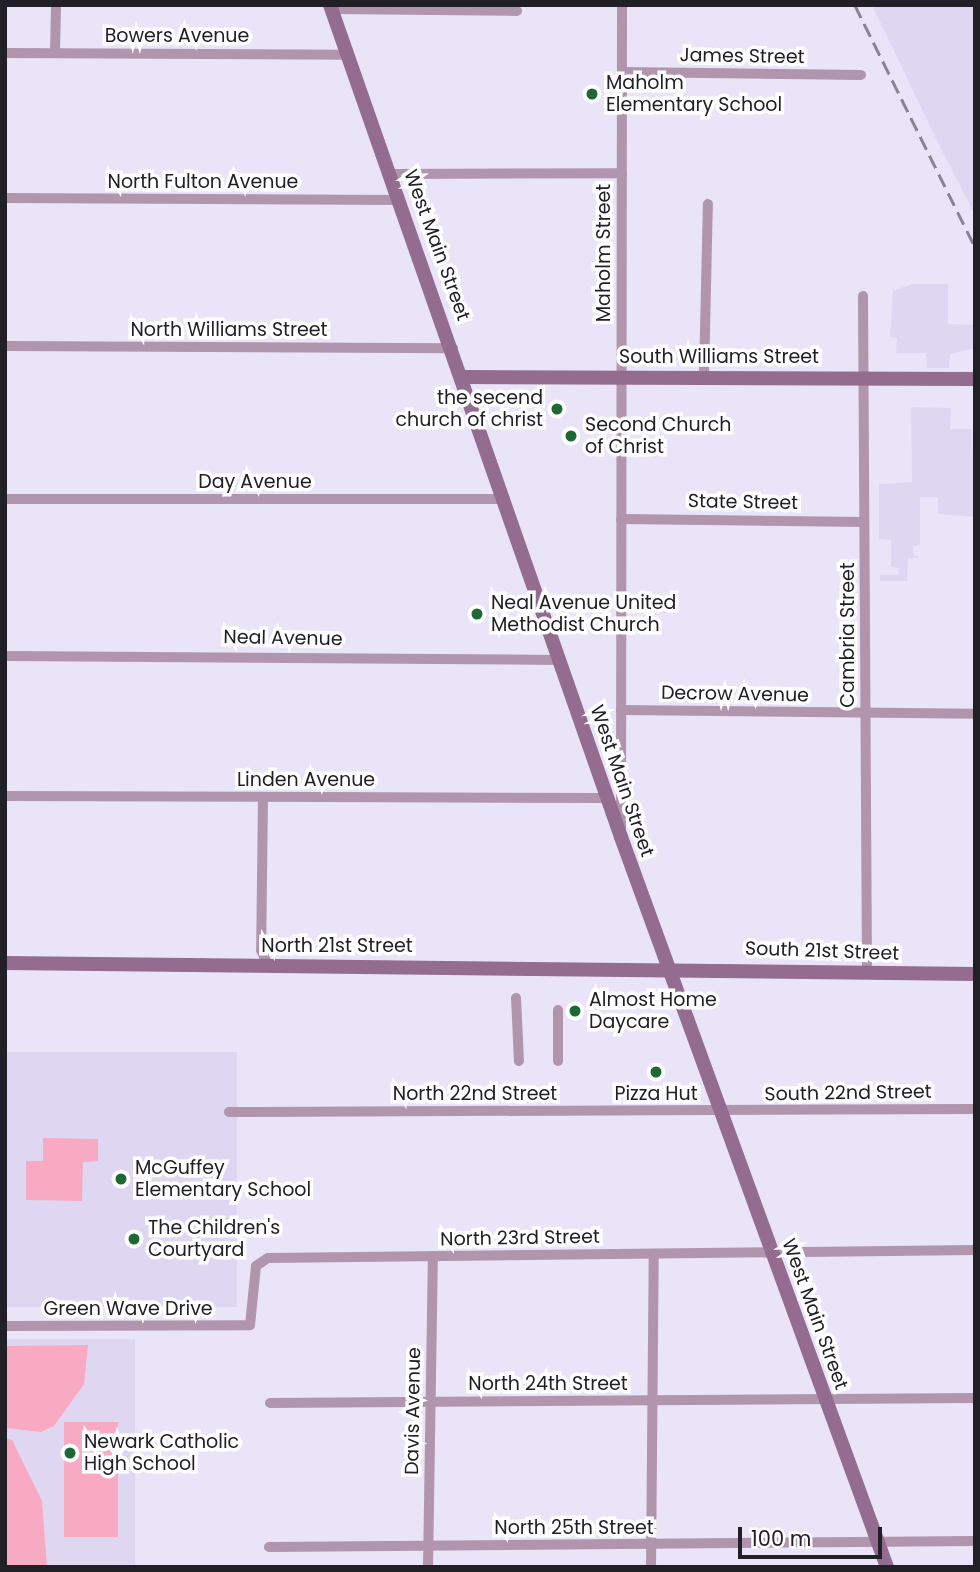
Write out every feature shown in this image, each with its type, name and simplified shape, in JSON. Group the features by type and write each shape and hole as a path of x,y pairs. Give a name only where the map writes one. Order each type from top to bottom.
{"main road":[{"name":"West Main Street","path":"331,7 453,348 607,798 887,1567"},
{"name":"South Williams Street","path":"463,377 704,375 975,379"},
{"name":"North 21st Street","path":"5,963 668,967"},
{"name":"South 21st Street","path":"668,967 975,974"}],"street":[{"path":"55,53 56,5"},
{"name":"Maholm Street","path":"621,837 622,5"},
{"path":"331,7 393,6 517,11"},
{"name":"Bowers Avenue","path":"5,53 348,55"},
{"name":"James Street","path":"622,72 861,75"},
{"path":"391,174 622,173"},
{"name":"North Fulton Avenue","path":"5,198 400,200"},
{"path":"704,375 708,204"},
{"name":"Cambria Street","path":"863,296 867,973"},
{"name":"North Williams Street","path":"5,346 453,348"},
{"name":"Day Avenue","path":"5,499 505,499"},
{"name":"State Street","path":"621,519 864,522"},
{"name":"Neal Avenue","path":"5,656 560,660"},
{"name":"Decrow Avenue","path":"621,710 975,714"},
{"name":"Linden Avenue","path":"5,796 607,798"},
{"path":"263,797 261,950 268,965"},
{"path":"516,998 519,1061"},
{"path":"558,1010 558,1061"},
{"name":"South 22nd Street","path":"721,1111 975,1109"},
{"name":"North 22nd Street","path":"229,1112 721,1111"},
{"name":"North 23rd Street","path":"250,1325 256,1266 268,1258 975,1250"},
{"path":"651,1567 654,1254"},
{"name":"Davis Avenue","path":"428,1567 433,1256"},
{"name":"Green Wave Drive","path":"5,1326 250,1325"},
{"name":"North 24th Street","path":"270,1403 975,1398"},
{"name":"North 25th Street","path":"269,1547 975,1541"}],"shaded area":[{"path":"872,5 975,5 975,215 938,143"},
{"path":"912,284 948,284 948,324 975,325 975,348 950,354 949,368 927,368 926,353 896,353 897,338 890,337 893,291"},
{"path":"911,407 951,408 950,429 972,429 975,517 938,514 938,497 920,497 920,545 913,546 913,554 920,558 908,558 907,581 880,581 880,575 898,575 899,568 891,567 891,540 879,539 879,484 912,482"},
{"name":"McGuffey Elementary School","path":"5,1052 237,1052 237,1307 5,1307"},
{"path":"43,1138 98,1139 98,1161 83,1162 82,1201 26,1200 26,1161 43,1161"},
{"name":"Newark Catholic High School","path":"5,1339 135,1339 135,1567 5,1567"},
{"path":"88,1345 84,1384 54,1426 41,1432 5,1428 5,1346"},
{"path":"64,1422 118,1422 118,1537 64,1537"},
{"path":"5,1438 12,1440 42,1501 47,1567 5,1567"}],"railway":[{"path":"855,5 975,247"}],"place":[{"name":"Maholm Elementary School","path":"592,94"},
{"name":"the secend church of christ","path":"557,409"},
{"name":"Second Church of Christ","path":"571,436"},
{"name":"Neal Avenue United Methodist Church","path":"477,614"},
{"name":"Almost Home Daycare","path":"575,1011"},
{"name":"Pizza Hut","path":"656,1072"},
{"name":"McGuffey Elementary School","path":"121,1179"},
{"name":"The Children's Courtyard","path":"134,1239"},
{"name":"Newark Catholic High School","path":"70,1453"}]}
